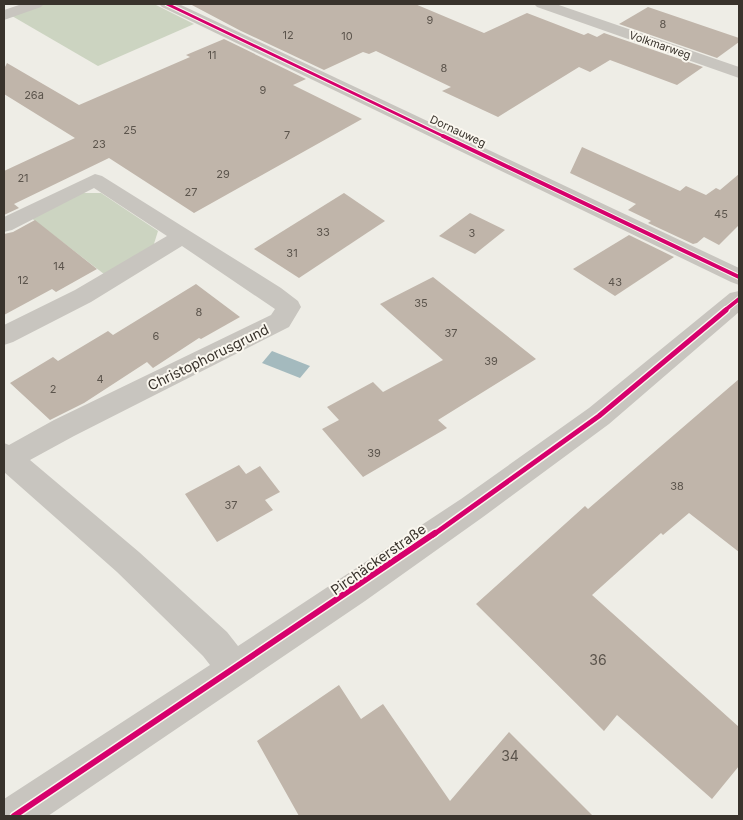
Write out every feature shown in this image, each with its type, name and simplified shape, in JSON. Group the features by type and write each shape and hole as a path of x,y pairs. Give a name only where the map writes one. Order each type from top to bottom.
{"street":[{"path":"4,15 36,4"},
{"name":"Dornauweg","path":"167,4 739,277"},
{"name":"Volkmarweg","path":"542,4 739,73"},
{"path":"581,18 598,8"},
{"name":"Christophorusgrund","path":"4,225 94,180 273,294 289,307 280,321 6,457 128,562 215,644 234,669"},
{"path":"4,336 82,296 183,236"},
{"name":"Pirchäckerstraße","path":"14,816 465,513 599,416 739,299"}],"green space":[{"path":"45,4 154,4 194,24 98,66 12,16"},
{"path":"77,193 101,193 158,231 153,247 104,274 30,217"}],"water":[{"path":"272,351 310,366 300,378 262,363"}],"building":[{"path":"190,4 415,4 484,33 527,13 584,35 588,33 597,37 604,33 703,67 677,85 610,60 590,72 579,67 498,117 442,91 451,87 376,51 369,54 363,52 324,70 241,31"},
{"path":"648,7 739,38 739,42 717,58 619,24"},
{"path":"224,39 306,79 293,85 362,119 194,213 109,158 14,204 19,208 4,215 4,171 75,138 4,94 4,69 7,63 79,105 190,57 186,55"},
{"path":"582,147 680,191 686,186 706,195 716,188 720,190 739,174 739,225 719,245 704,237 693,244 648,223 651,221 628,210 636,204 570,173"},
{"path":"344,193 385,221 299,278 254,249"},
{"path":"470,213 505,230 475,254 439,236"},
{"path":"35,220 97,269 56,292 52,289 4,315 4,234 13,232"},
{"path":"629,235 674,257 615,296 573,269"},
{"path":"433,277 536,359 438,420 447,428 363,477 322,429 339,420 327,407 373,382 383,392 443,360 380,304"},
{"path":"196,284 240,317 201,339 199,338 153,368 147,362 84,403 50,420 10,383 53,357 58,361 108,331 113,335"},
{"path":"739,379 739,552 689,513 663,535 661,533 592,595 739,727 739,766 712,799 617,715 604,731 476,604 585,506 588,509"},
{"path":"239,465 246,474 260,466 280,492 265,500 273,510 217,542 185,494"},
{"path":"339,685 361,719 383,704 450,801 509,732 593,816 299,816 257,741"}],"cycle path":[{"path":"167,4 739,277"},
{"path":"14,816 353,590 472,508 599,416 739,299"}]}
